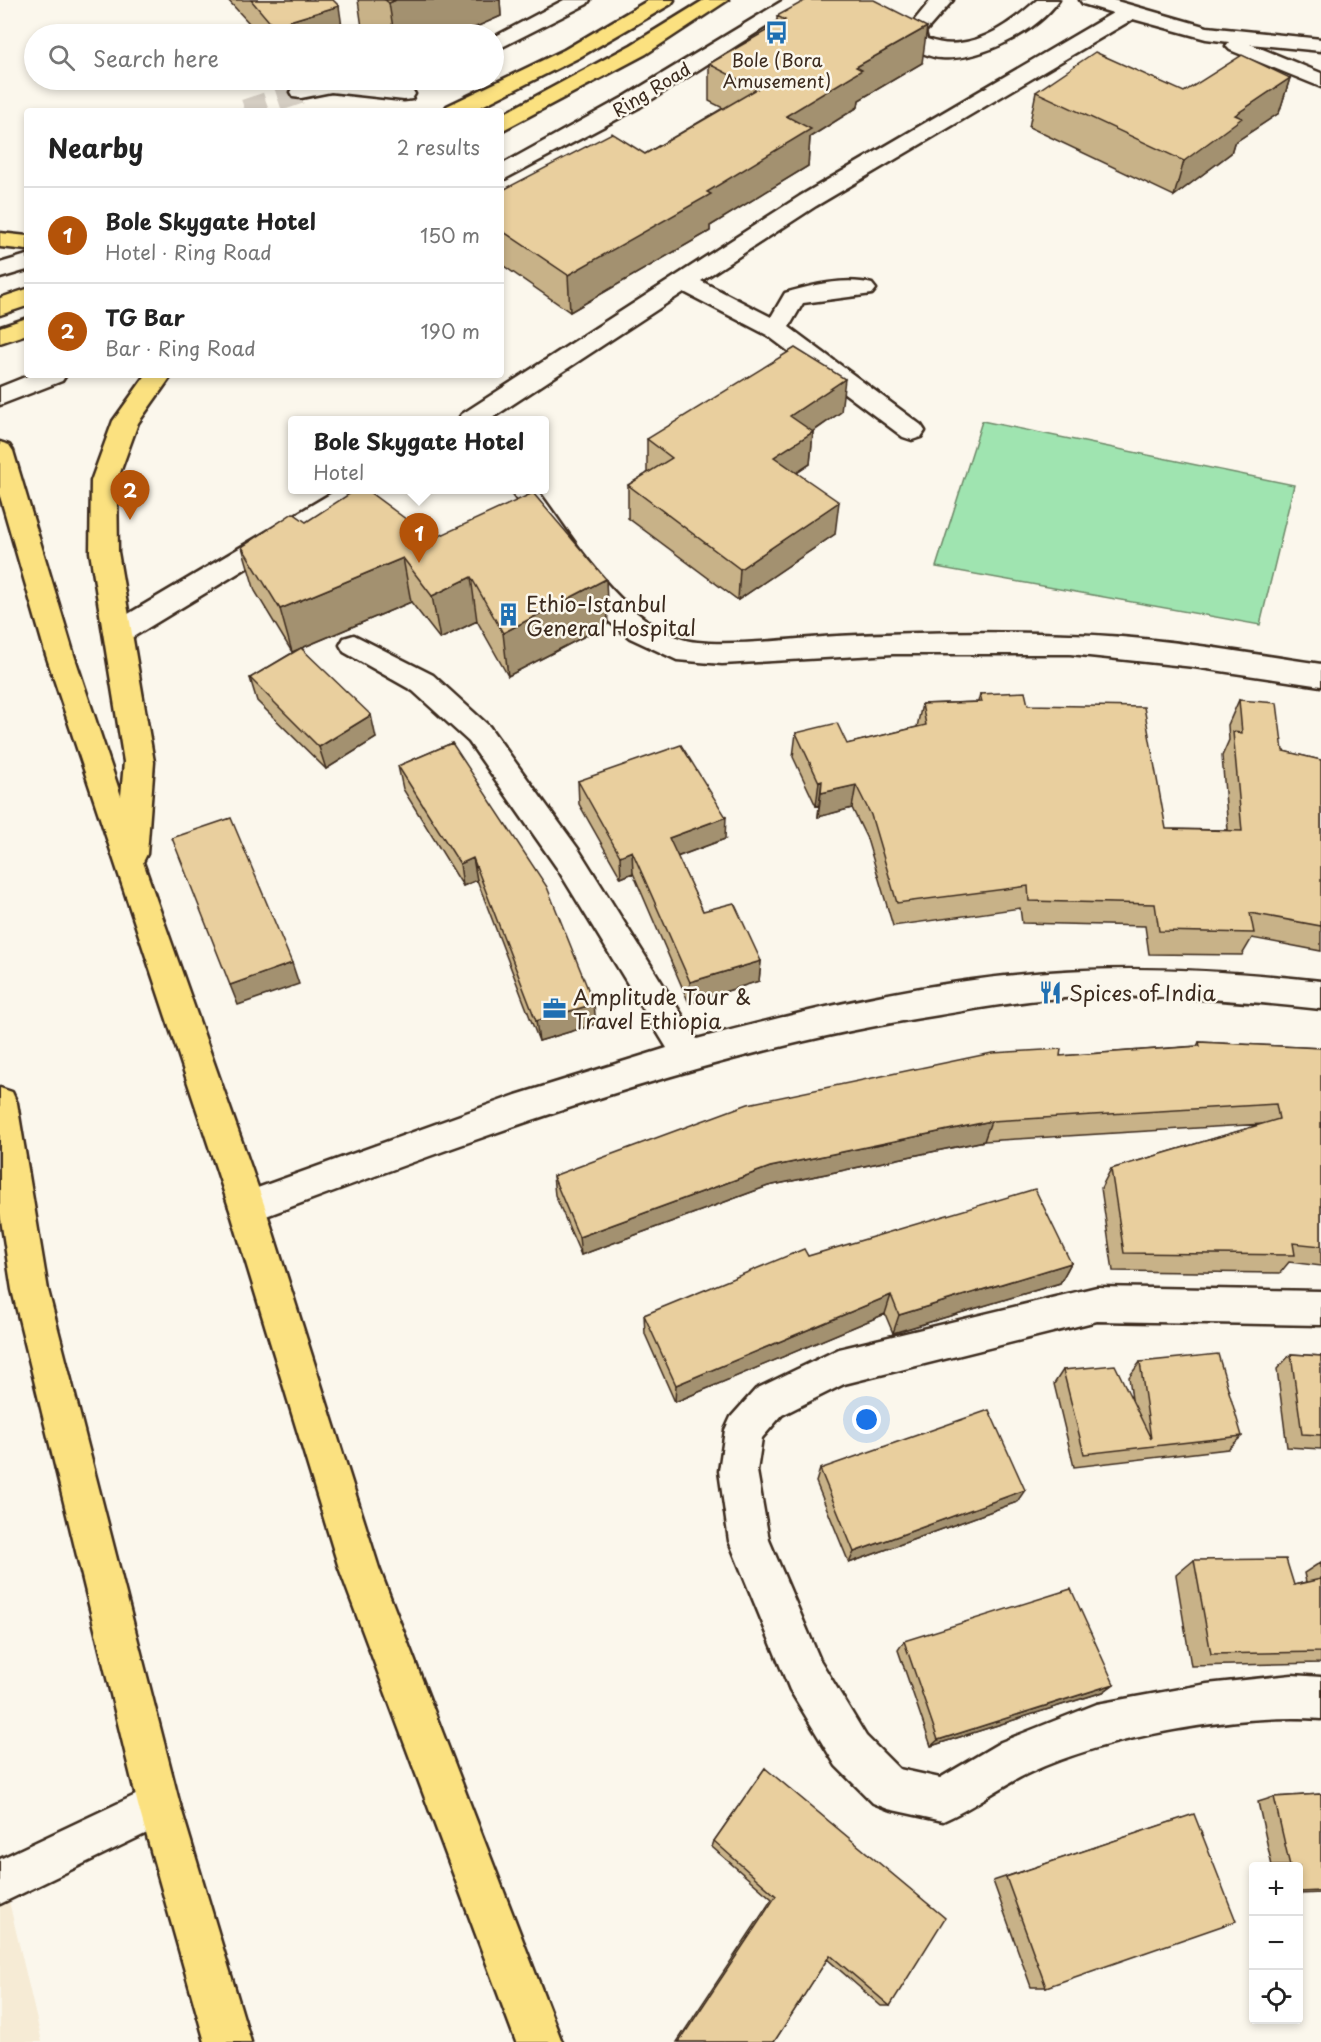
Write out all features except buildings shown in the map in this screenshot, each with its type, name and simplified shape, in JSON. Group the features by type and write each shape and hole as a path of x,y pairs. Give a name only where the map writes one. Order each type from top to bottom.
{"main road":[{"path":"504,87 571,54 664,0"},
{"name":"Ring Road","path":"504,122 620,59 718,0"},
{"path":"461,108 498,90"},
{"path":"0,240 24,243"},
{"path":"0,307 24,298"},
{"path":"0,335 24,327"},
{"path":"131,871 139,762 104,552 104,481 126,421 157,378"},
{"path":"0,451 60,655 131,871 247,1207 359,1568 539,2042"},
{"path":"0,1103 30,1290 159,1805 228,2042"}],"street":[{"path":"504,40 580,0"},
{"name":"Ring Road","path":"504,172 632,102 798,0"},
{"path":"944,0 930,10 915,32 917,43 941,52 982,47 1026,21 1049,0"},
{"path":"1090,0 1206,33 1321,81"},
{"path":"477,416 808,201 1129,12"},
{"path":"1206,33 1321,45"},
{"path":"301,92 311,90"},
{"path":"376,108 411,90"},
{"path":"0,271 24,263"},
{"path":"683,282 776,329 912,431"},
{"path":"776,329 794,298 816,292 864,289"},
{"path":"0,397 46,378"},
{"path":"118,633 348,494"},
{"path":"527,494 612,609 640,631 677,649 722,653 893,644 1070,644 1194,656 1321,675"},
{"path":"354,645 423,683 478,734 568,859 689,1055"},
{"path":"247,1207 521,1108 689,1055 809,1023 930,1001 1060,985 1208,984 1321,995"},
{"path":"1321,1308 1097,1304 839,1367 769,1402 744,1430 738,1470 749,1540 805,1675 851,1751 888,1788 943,1800 1016,1757 1097,1725 1207,1705 1292,1696 1321,1698"},
{"path":"0,1882 159,1805"}],"shaded area":[{"path":"0,1862 4,1880 42,2042 0,2042"}],"green space":[{"path":"982,421 1294,485 1260,625 936,567"}],"tunnel":[{"path":"254,108 301,92"}],"place":[{"name":"Bole (Bora Amusement)","path":"777,33"},
{"name":"TG Bar","path":"130,520"},
{"name":"Bole Skygate Hotel","path":"419,563"},
{"name":"Ethio-Istanbul General Hospital","path":"508,615"},
{"name":"Spices of India","path":"1051,992"},
{"name":"Amplitude Tour & Travel Ethiopia","path":"555,1008"}]}
